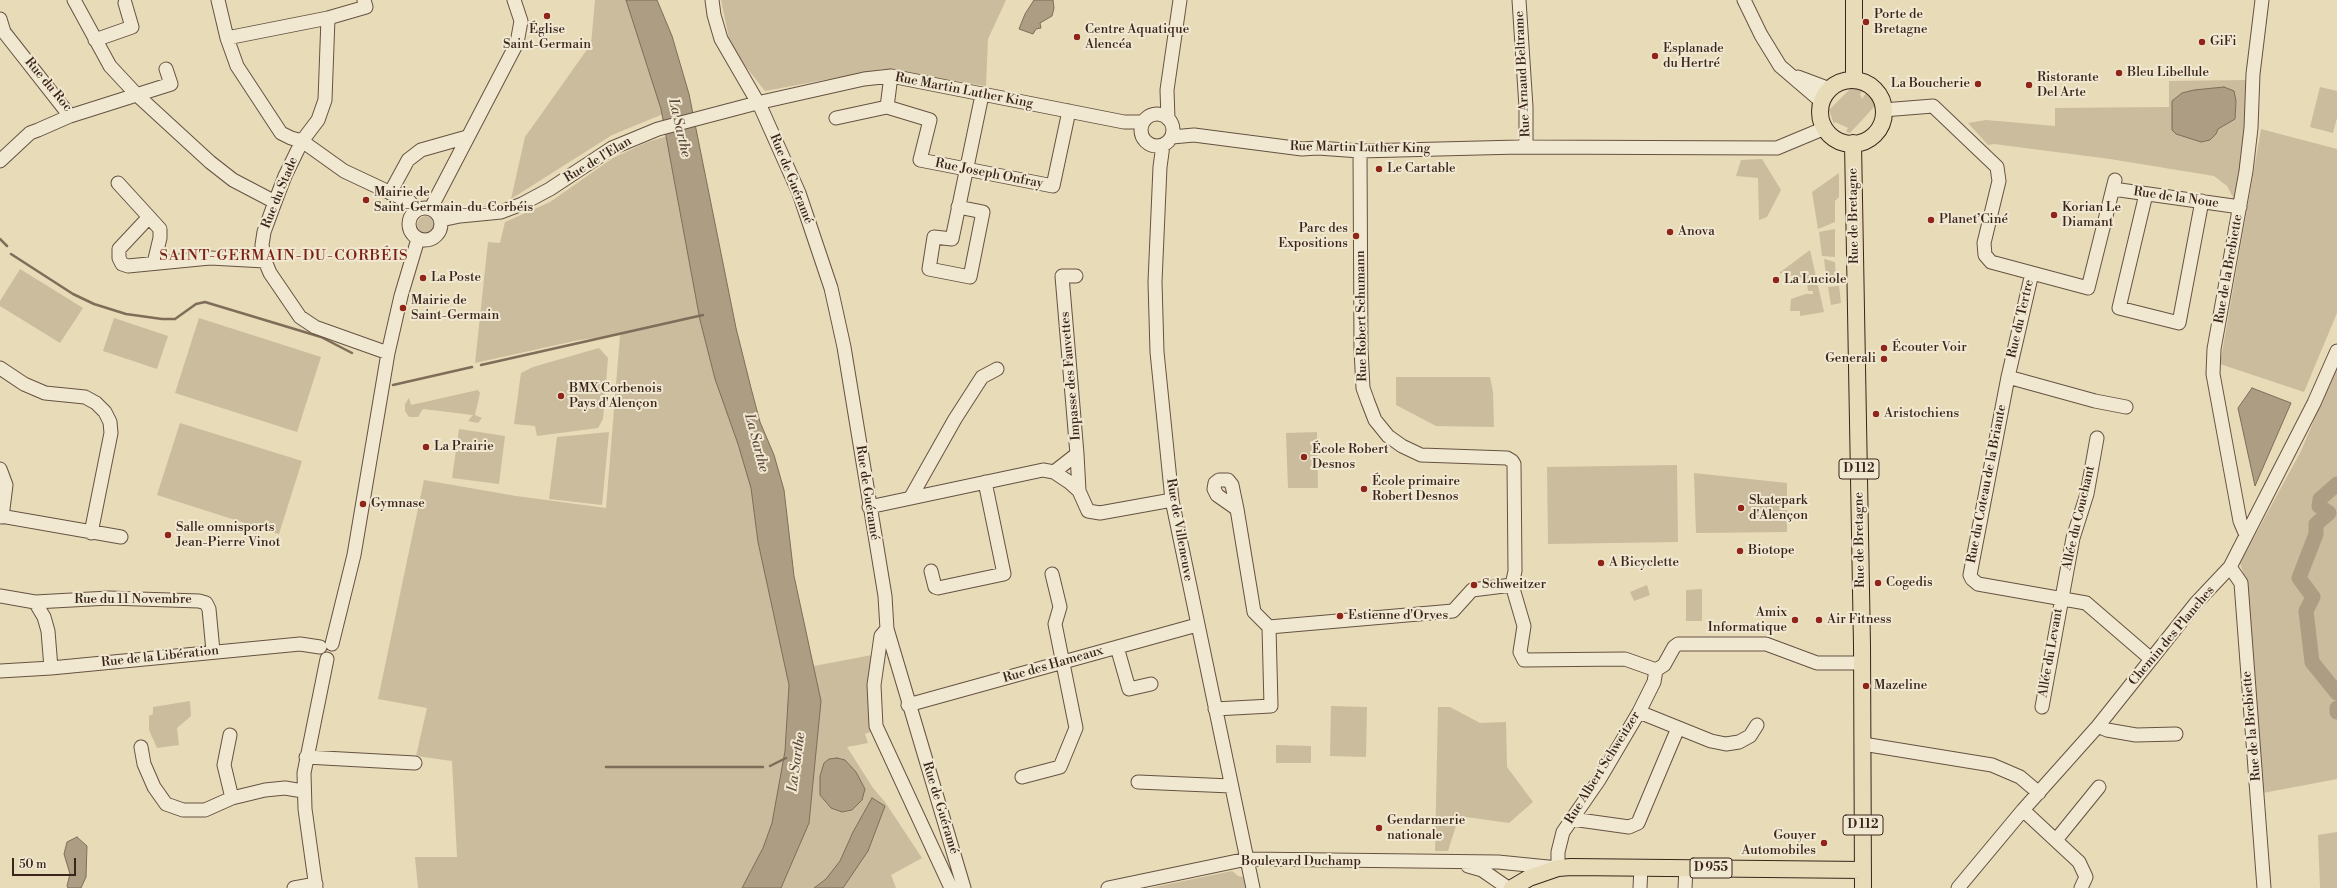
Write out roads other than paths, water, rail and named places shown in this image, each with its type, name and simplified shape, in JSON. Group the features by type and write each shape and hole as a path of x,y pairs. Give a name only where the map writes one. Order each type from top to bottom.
{"main road":[{"path":"1854,0 1854,80"},
{"path":"1854,80 1866,83 1876,91 1883,110 1882,121 1874,134 1864,141 1853,143 1835,139 1825,128 1820,113 1826,95 1843,81 1854,80"},
{"name":"Rue de Bretagne","path":"1853,143 1863,744 1863,888"},
{"name":"Boulevard Duchamp","path":"1510,888 1529,878 1558,868 1641,867 1863,870"}],"street":[{"path":"74,0 110,66 137,95 210,162 233,180 275,202"},
{"path":"218,0 227,38 237,66 282,133 290,138 302,141 344,170 410,202 416,210"},
{"path":"227,38 328,18 366,7 364,0"},
{"path":"431,208 517,43 521,21 514,0"},
{"name":"Rue de Guéramé","path":"712,0 714,15 721,39 761,108 799,193 831,288 844,347 869,507 885,596 887,629 908,705 964,888"},
{"path":"1160,167 1146,128 1167,90 1180,0"},
{"name":"Rue Arnaud Beltrame","path":"1519,0 1526,107 1526,147"},
{"path":"1744,0 1769,51 1791,75 1826,95"},
{"name":"Rue de la Brebiette","path":"2246,535 2240,521 2213,374 2214,350 2240,207 2251,128 2253,74 2262,0"},
{"path":"95,40 132,27 125,3"},
{"name":"Rue du Stade","path":"328,18 325,100 318,120 302,141 275,202 264,232 262,245 265,261 270,273 300,317 315,327 388,353"},
{"name":"Rue du Roc","path":"0,19 4,32 70,116 171,84 166,69"},
{"path":"836,118 887,107 891,76"},
{"name":"Rue Martin Luther King","path":"757,103 864,79 891,76 1124,122 1146,128"},
{"name":"Rue de Villeneuve","path":"1167,90 1169,132 1160,167 1155,282 1157,344 1172,500 1253,888"},
{"path":"958,207 983,212 970,277 929,270 934,237 952,240 958,207 982,95"},
{"name":"Rue de l'Elan","path":"441,220 501,212 522,204 550,189 612,148 658,129 757,103"},
{"name":"Rue du Tertre","path":"1883,110 1933,106 1997,167 1999,181 1984,243 1984,255 1991,262 2032,273 2008,377 2094,401 2126,407"},
{"name":"Rue Joseph Onfray","path":"887,107 930,120 920,160 1053,186 1070,111"},
{"path":"1161,114 1169,132 1158,146 1146,128 1161,114"},
{"path":"0,161 30,133 70,116"},
{"name":"Rue Martin Luther King","path":"1169,132 1302,149 1318,148 1360,154 1425,149 1526,147 1778,148 1825,128"},
{"path":"390,193 408,160 436,144 467,137"},
{"name":"Rue Robert Schumann","path":"1360,154 1363,388 1375,420 1388,436 1402,446 1421,455 1507,458 1512,461 1514,464 1515,571 1512,585"},
{"path":"118,183 160,229 160,238 154,264"},
{"name":"Rue de la Noue","path":"2032,273 2088,288 2114,185 2146,194 2240,207"},
{"path":"2146,194 2119,308 2179,323 2202,202"},
{"path":"423,208 431,208 438,213 441,220 439,233 434,238 426,241 418,239 414,236 409,225 412,214 416,210 423,208"},
{"path":"149,217 119,249 119,258 122,264 128,266 210,258 265,261"},
{"path":"294,888 316,886 303,791 306,757 327,659 321,655 326,645 354,555 388,353 401,296 418,239"},
{"name":"Impasse des Fauvettes","path":"1076,276 1062,276 1078,454 1079,491"},
{"name":"Chemin des Planches","path":"1958,888 2023,810 2098,726 2196,603 2230,567 2308,416 2337,351"},
{"path":"0,368 24,384 45,393 85,397 96,403 105,412 110,422 111,433 91,533"},
{"path":"911,498 955,419 982,377 997,368"},
{"name":"Rue du Coteau de la Briante","path":"2008,377 1970,575 1972,579 1978,584 2086,603 2151,659"},
{"name":"Allée du Couchant","path":"2061,598 2073,538 2087,494 2098,438"},
{"path":"1054,472 1078,454"},
{"path":"0,469 6,484 1,516 91,533 121,537"},
{"path":"869,507 1043,470 1054,472 1079,491 1088,511 1100,513 1172,500"},
{"path":"932,571 935,587 938,588 1004,574 985,482"},
{"path":"1215,709 1271,706 1269,627 1254,612 1237,509"},
{"name":"Rue de la Brebiette","path":"2230,567 2241,583 2264,888"},
{"path":"1022,777 1060,766 1076,728 1055,624 1060,607 1052,574"},
{"path":"1269,627 1453,611 1472,590 1512,585 1524,626 1520,652 1524,660 1625,658 1656,670 1664,665 1674,647 1678,644 1766,644 1817,663 1861,662"},
{"name":"Rue du 11 Novembre","path":"0,596 34,602 109,598 199,600 206,603 209,609 212,651"},
{"name":"Allée du Levant","path":"2042,707 2061,598"},
{"path":"34,602 44,618 48,631 51,668"},
{"name":"Rue des Hameaux","path":"908,705 1198,624"},
{"path":"887,629 881,636 874,685 876,726 951,888"},
{"name":"Rue de la Libération","path":"0,671 51,668 212,651 300,644 326,645"},
{"path":"1117,647 1129,689 1151,684"},
{"name":"Rue Albert Schweitzer","path":"1558,868 1560,841 1572,819 1640,712 1654,682 1656,670"},
{"path":"1640,712 1711,741 1726,744 1739,742 1750,736 1757,725"},
{"path":"2098,726 2107,730 2136,735 2176,734"},
{"path":"1572,819 1630,827 1638,823 1678,728"},
{"path":"230,735 224,765 232,798"},
{"path":"1863,744 1992,765 2020,777 2039,793"},
{"path":"141,747 144,764 154,787 166,804 183,810 205,810 232,798 275,789 303,791"},
{"path":"306,757 415,763"},
{"path":"1138,782 1231,786"},
{"path":"2056,840 2099,787"},
{"path":"2023,810 2079,862 2086,877 2081,888"},
{"name":"Boulevard Duchamp","path":"1108,888 1247,859 1498,862 1558,868"},
{"name":"Boulevard Duchamp","path":"1448,862 1482,870 1510,888"},
{"path":"1498,862 1510,888"},
{"path":"1640,888 1641,867"},
{"path":"1685,888 1686,868"}],"water":[{"name":"La Sarthe","path":"626,0 657,0 672,36 689,94 736,328 760,422 774,455 784,490 794,576 821,701 809,823 781,888 742,888 763,848 772,823 785,751 789,685 758,542 751,488 738,444 715,379 700,320 661,109"},
{"path":"1034,0 1053,0 1054,8 1052,16 1040,23 1041,28 1036,29 1033,34 1019,29 1025,14"},
{"path":"2224,87 2234,91 2236,101 2235,119 2218,129 2216,134 2210,140 2201,142 2176,134 2172,130 2172,101 2182,93 2194,90"},
{"path":"2252,388 2291,403 2255,486 2238,408"},
{"path":"837,758 845,760 856,772 865,789 862,800 852,810 842,812 831,808 820,795 820,776 824,763 829,759"},
{"path":"872,798 885,806 868,851 843,888 814,888 826,879 840,861 853,832"},
{"path":"77,837 87,846 86,877 81,888 68,888 67,886 70,874 64,854 67,842"}],"waterway":[{"path":"0,239 7,246"},
{"path":"11,254 73,294 94,304 126,314 162,319 175,319 196,304 205,302 321,337 352,353"},
{"path":"481,365 703,315"},
{"path":"393,385 472,367"},
{"path":"2337,484 2320,499 2319,506 2329,513 2316,524 2316,534 2299,578 2313,597 2306,611 2312,662 2337,693"},
{"name":"La Sarthe","path":"770,766 786,758"},
{"path":"606,767 763,767"}],"place":[{"name":"Église Saint-Germain","path":"547,16"},
{"name":"Porte de Bretagne","path":"1866,22"},
{"name":"Centre Aquatique Alencéa","path":"1077,37"},
{"name":"GiFi","path":"2202,42"},
{"name":"Esplanade du Hertré","path":"1655,56"},
{"name":"Bleu Libellule","path":"2119,73"},
{"name":"La Boucherie","path":"1978,84"},
{"name":"Ristorante Del Arte","path":"2029,85"},
{"name":"Le Cartable","path":"1379,169"},
{"name":"Mairie de Saint-Germain-du-Corbéis","path":"366,200"},
{"name":"Korian Le Diamant","path":"2054,215"},
{"name":"Planet’Ciné","path":"1931,220"},
{"name":"Anova","path":"1670,232"},
{"name":"Parc des Expositions","path":"1356,236"},
{"name":"La Poste","path":"423,278"},
{"name":"La Luciole","path":"1776,280"},
{"name":"Mairie de Saint-Germain","path":"403,308"},
{"name":"Écouter Voir","path":"1884,348"},
{"name":"Generali","path":"1884,359"},
{"name":"BMX Corbenois Pays d'Alençon","path":"561,396"},
{"name":"Aristochiens","path":"1876,414"},
{"name":"La Prairie","path":"426,447"},
{"name":"École Robert Desnos","path":"1304,457"},
{"name":"École primaire Robert Desnos","path":"1364,489"},
{"name":"Gymnase","path":"363,504"},
{"name":"Skatepark d'Alençon","path":"1741,508"},
{"name":"Salle omnisports Jean-Pierre Vinot","path":"168,535"},
{"name":"Biotope","path":"1740,551"},
{"name":"A Bicyclette","path":"1601,563"},
{"name":"Cogedis","path":"1878,583"},
{"name":"Schweitzer","path":"1474,585"},
{"name":"Estienne d'Orves","path":"1340,616"},
{"name":"Amix Informatique","path":"1795,620"},
{"name":"Air Fitness","path":"1819,620"},
{"name":"Mazeline","path":"1866,686"},
{"name":"Gendarmerie nationale","path":"1379,828"},
{"name":"Gouyer Automobiles","path":"1824,843"}],"district":[{"name":"SAINT-GERMAIN-DU-CORBÉIS","path":"284,256"}]}
